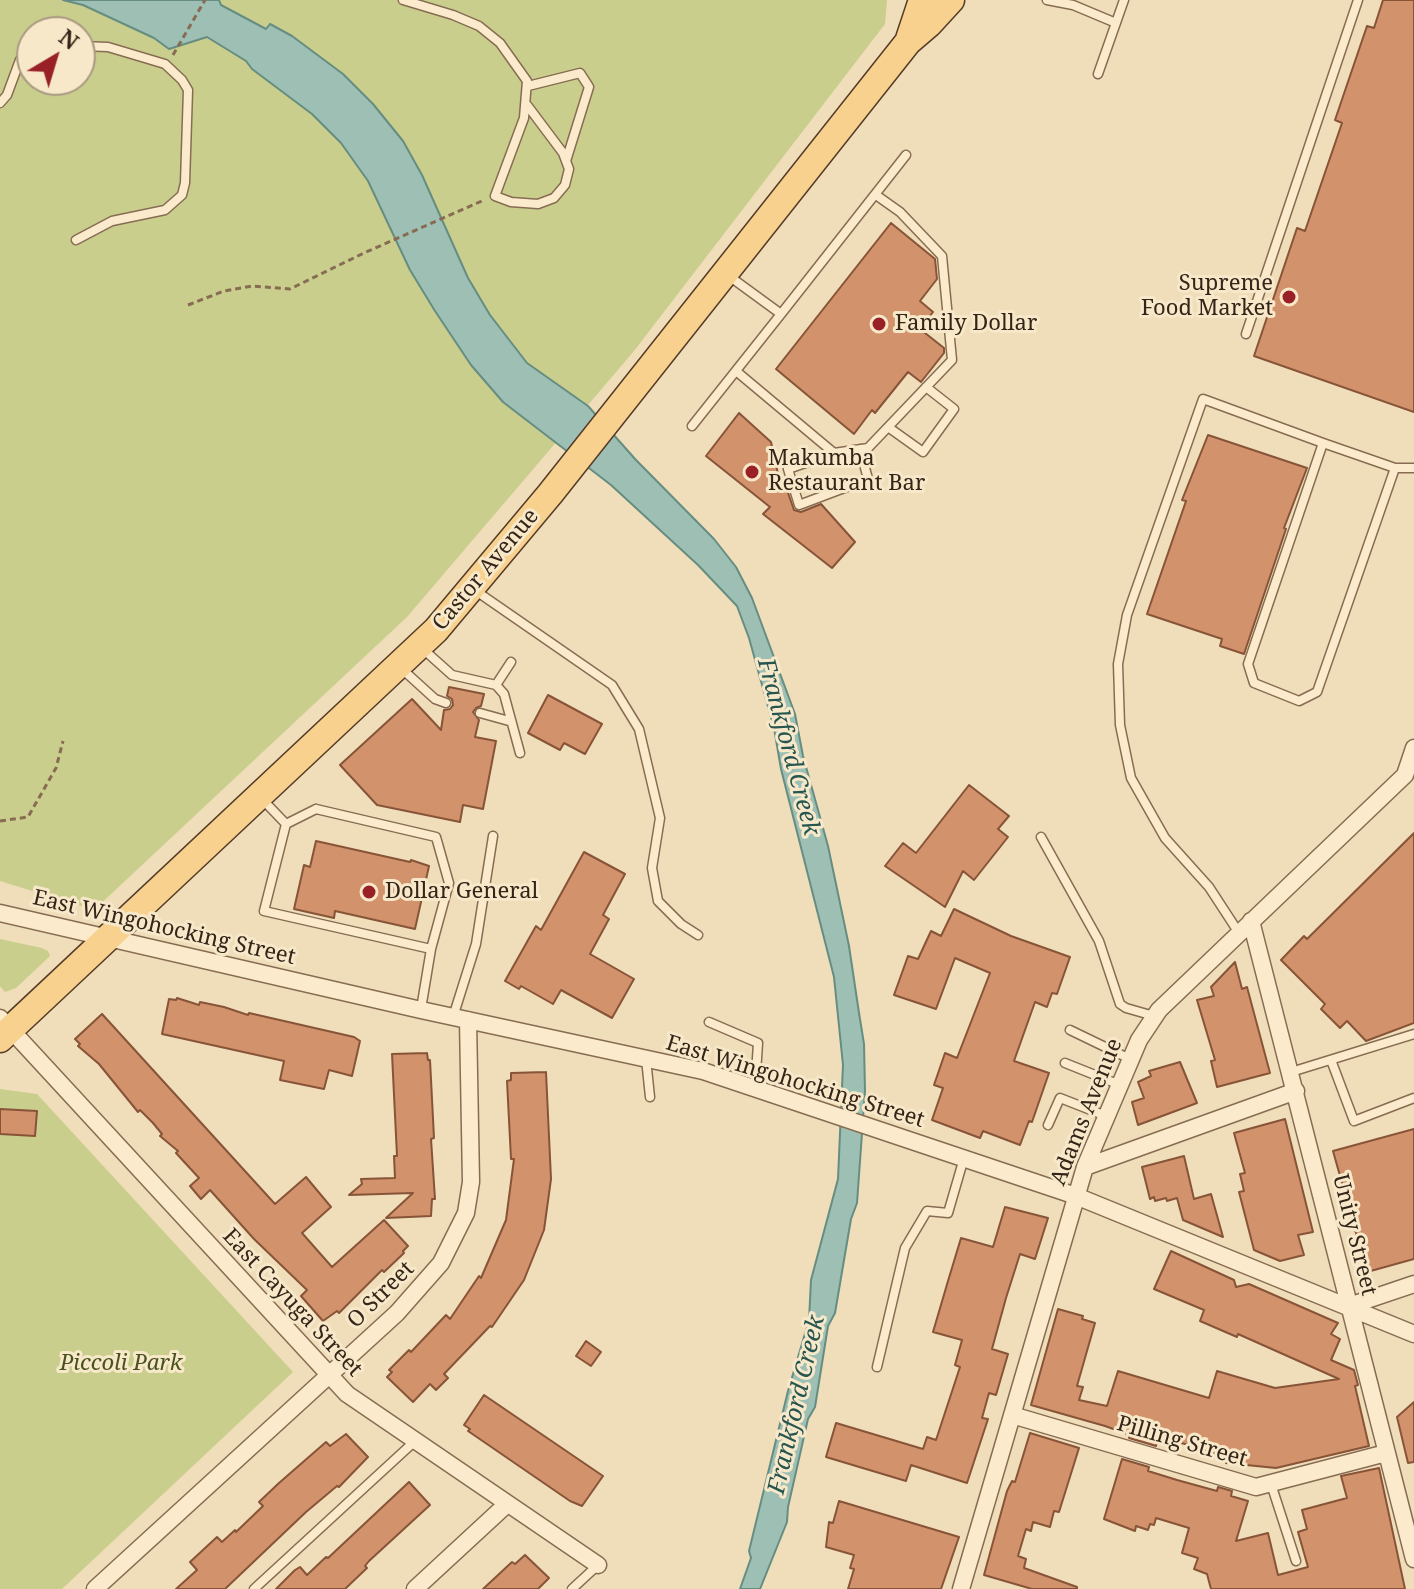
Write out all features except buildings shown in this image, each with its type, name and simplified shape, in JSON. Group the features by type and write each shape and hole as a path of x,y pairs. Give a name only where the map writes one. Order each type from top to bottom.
{"main road":[{"name":"Castor Avenue","path":"908,42 922,0"},
{"name":"Castor Avenue","path":"4,1029 109,938 420,645 550,494 908,42 951,0"}],"street":[{"name":"Adams Avenue","path":"961,1589 1085,1167 1139,1040 1155,1016 1245,927 1410,777 1414,748"},
{"name":"East Wingohocking Street","path":"0,913 703,1071 1076,1196 1414,1334"},
{"name":"Unity Street","path":"1245,927 1291,1072 1413,1554"},
{"name":"O Street","path":"95,1589 328,1376 422,1286 441,1263 466,1213 471,1165 460,1018"},
{"name":"East Cayuga Street","path":"4,1029 347,1394 598,1565"},
{"path":"1085,1167 1296,1091"},
{"path":"1349,1306 1414,1284"},
{"name":"Pilling Street","path":"1012,1415 1256,1487 1386,1453"},
{"path":"415,1589 507,1504"}],"lane":[{"path":"403,0 479,26 500,43 527,81 527,105 495,196"},
{"path":"1047,0 1070,2 1116,23"},
{"path":"1098,74 1124,0"},
{"path":"1246,334 1358,0"},
{"path":"76,240 112,221 165,210 182,195 185,183 188,90 182,80 165,64 108,47 96,47"},
{"path":"0,103 7,95 16,71"},
{"path":"528,86 580,73 589,87 566,162"},
{"path":"484,200 495,196 511,202 538,204 554,198 565,185 569,169 563,153 527,105"},
{"path":"692,426 906,155"},
{"path":"860,449 868,479 799,505 788,469 834,453 860,449 868,448 952,360 942,256 900,212 876,195"},
{"path":"725,273 781,314"},
{"path":"736,371 834,453"},
{"path":"888,427 923,452 954,409 926,387"},
{"path":"1245,927 1165,838 1131,778 1120,725 1118,664 1127,615 1203,399 1395,468 1414,468"},
{"path":"1323,443 1248,664 1254,683 1299,701 1317,692 1395,468"},
{"path":"472,588 612,685 639,729 660,818 652,868 658,901 681,924 698,935"},
{"path":"420,645 452,675 496,685 504,694 520,753"},
{"path":"496,685 511,662"},
{"path":"398,666 435,699 446,703"},
{"path":"480,713 509,721"},
{"path":"260,796 286,824"},
{"path":"421,1010 431,949 449,883 436,837 316,809 286,824 264,911 431,949"},
{"path":"460,1018 476,944 493,836"},
{"path":"1041,837 1099,941 1120,1004 1155,1016"},
{"path":"709,1022 758,1043 755,1090"},
{"path":"1070,1030 1131,1059"},
{"path":"1291,1072 1414,1034"},
{"path":"646,1059 650,1097"},
{"path":"1331,1060 1354,1121 1414,1098"},
{"path":"1065,1063 1120,1085"},
{"path":"1048,1125 1060,1098 1106,1117"},
{"path":"877,1367 905,1248 927,1211 948,1213 964,1158"},
{"path":"254,1589 415,1441"},
{"path":"1271,1483 1296,1561"},
{"path":"572,1589 598,1565"}],"path":[{"path":"175,53 205,0"},
{"path":"188,305 224,291 252,286 290,289 484,200"},
{"path":"0,821 28,817 56,768 63,741"}],"green space":[{"path":"0,0 887,0 885,24 634,351 407,617 94,910 0,881"},
{"path":"0,939 42,948 50,956 16,988 5,992 0,986"},
{"name":"Piccoli Park","path":"0,1089 37,1094 293,1372 62,1589 0,1589"}],"water":[{"name":"Frankford Creek","path":"63,0 219,0 221,5 266,29 270,24 292,36 343,74 403,141 422,175 468,278 490,315 527,363 588,406 714,539 736,567 752,598 795,714 803,756 828,846 849,946 864,1044 865,1091 857,1203 851,1219 835,1313 828,1326 815,1407 808,1419 787,1522 760,1589 740,1589 751,1558 749,1551 788,1391 809,1320 811,1280 838,1179 843,1065 834,977 781,769 774,728 737,606 698,565 611,485 503,402 471,365 410,270 368,181 341,143 312,114 252,69 246,61 207,37 169,49 154,38 83,5"}],"place":[{"name":"Supreme Food Market","path":"1289,297"},
{"name":"Family Dollar","path":"879,324"},
{"name":"Makumba Restaurant Bar","path":"752,472"},
{"name":"Dollar General","path":"369,892"}]}
